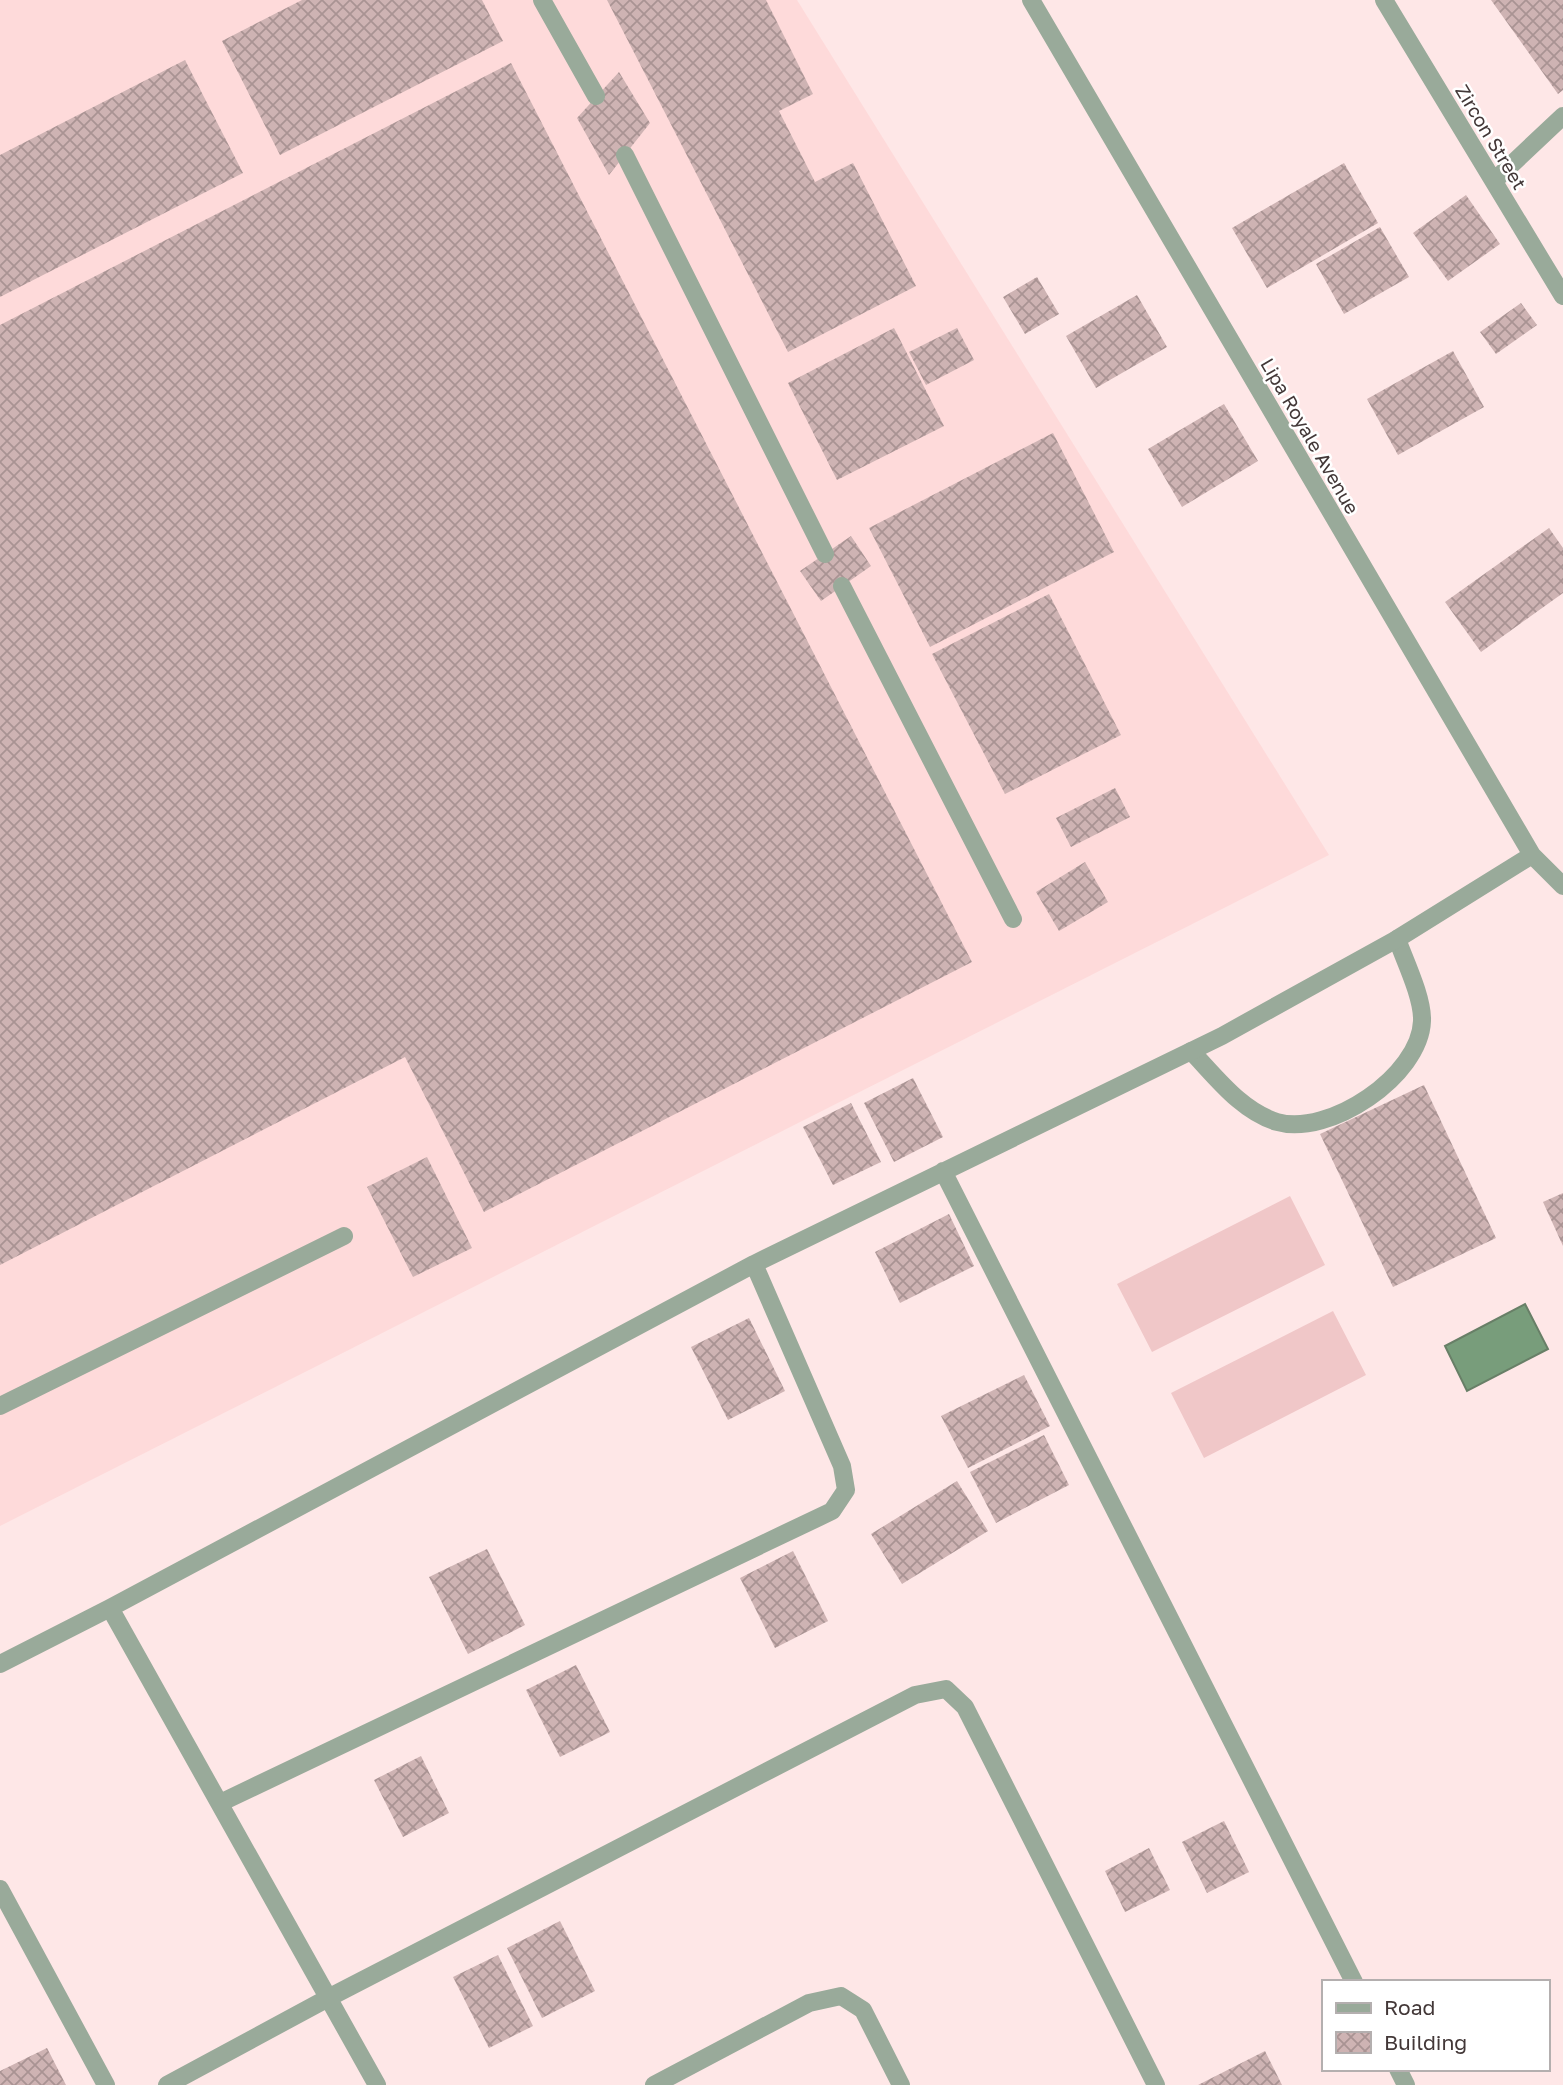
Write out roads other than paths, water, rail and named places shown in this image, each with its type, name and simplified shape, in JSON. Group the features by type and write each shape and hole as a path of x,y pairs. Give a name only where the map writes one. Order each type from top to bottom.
{"street":[{"path":"542,0 596,96"},
{"name":"Lipa Royale Avenue","path":"1031,0 1532,855 1563,886"},
{"name":"Zircon Street","path":"1384,0 1563,296"},
{"path":"1494,181 1563,116"},
{"path":"625,155 825,554"},
{"path":"842,586 1013,919"},
{"path":"0,1664 754,1264 1191,1051 1397,939 1532,855"},
{"path":"1191,1051 1242,1104 1278,1122 1320,1122 1364,1102 1408,1063 1422,1021 1414,985 1397,939"},
{"path":"943,1171 1353,1980"},
{"path":"0,1406 344,1236"},
{"path":"220,1803 832,1511 846,1490 842,1466 754,1264"},
{"path":"110,1608 377,2085"},
{"path":"167,2085 330,1997 915,1695 946,1689 965,1707 1156,2085"},
{"path":"0,1889 106,2085"},
{"path":"654,2085 809,2003 841,1996 863,2010 901,2085"}]}
